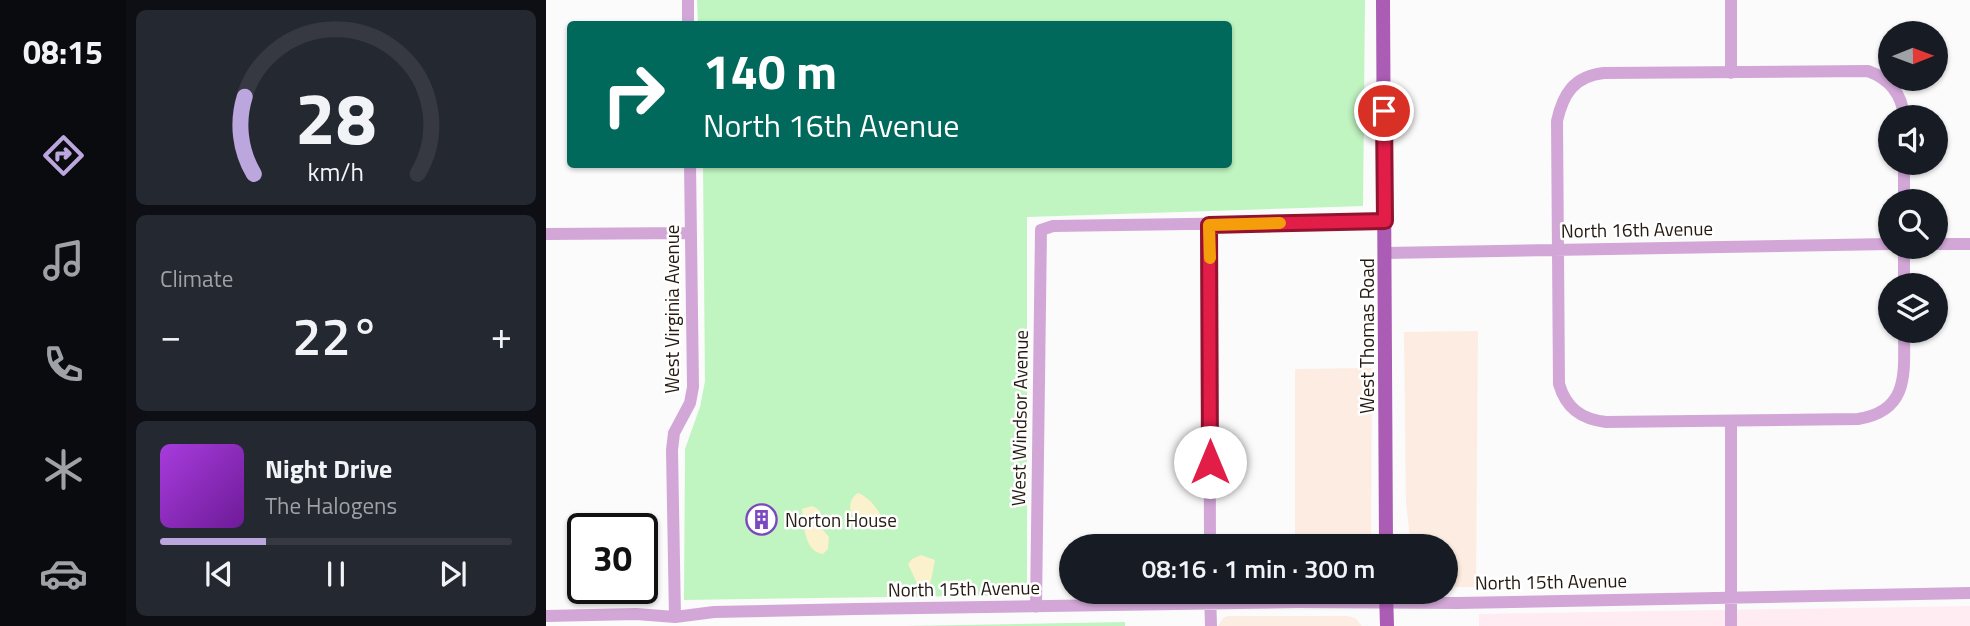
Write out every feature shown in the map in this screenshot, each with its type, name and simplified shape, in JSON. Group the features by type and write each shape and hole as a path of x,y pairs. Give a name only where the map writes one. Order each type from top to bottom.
{"main road":[{"name":"West Thomas Road","path":"1383,0 1386,534"},
{"path":"1386,604 1387,626"}],"street":[{"path":"688,0 688,21"},
{"path":"1731,0 1731,73"},
{"path":"1902,105 1894,88 1878,75 1868,71 1595,74 1578,82 1561,105 1558,121 1558,375 1567,403 1579,415 1605,422 1858,419 1875,415 1890,406 1899,393 1903,383 1904,343"},
{"name":"West Virginia Avenue","path":"675,617 672,450 674,433 690,404 693,387 690,168"},
{"path":"1210,534 1209,225 1385,221"},
{"name":"West Windsor Avenue","path":"1036,607 1041,230 1053,226 1209,225"},
{"path":"546,234 691,233"},
{"name":"North 16th Avenue","path":"1385,253 1878,244"},
{"path":"1948,244 1970,244"},
{"path":"1731,421 1731,626"},
{"name":"North 15th Avenue","path":"1458,597 1731,597 1970,593"},
{"name":"North 15th Avenue","path":"546,616 636,614 675,617 748,611 1094,604"},
{"path":"1210,604 1211,626"}],"shaded area":[{"path":"1478,331 1476,587 1458,587 1458,534 1410,534 1406,503 1404,332"},
{"path":"1372,368 1371,534 1295,534 1295,369"},
{"path":"1970,606 1970,626 1479,626 1479,614"},
{"path":"1347,616 1355,618 1362,626 1218,626 1223,618"}],"green space":[{"path":"697,0 1365,0 1363,206 1027,217 1027,595 684,600 685,449 700,407 705,381 703,168 1232,168 1232,21 698,21"},
{"path":"1125,622 1125,626 905,626"}],"sand":[{"path":"858,493 875,506 882,520 881,528 865,528 854,518 850,505"},
{"path":"812,506 821,513 821,525 829,537 828,549 823,554 812,548 806,536 802,509"},
{"path":"921,555 935,560 928,596 923,596 908,564"}],"slow traffic":[{"path":"1210,258 1209,225 1280,223"}],"place":[{"name":"Norton House","path":"762,519"}],"route":[{"path":"1210,462 1209,225 1385,221 1384,111"}]}
